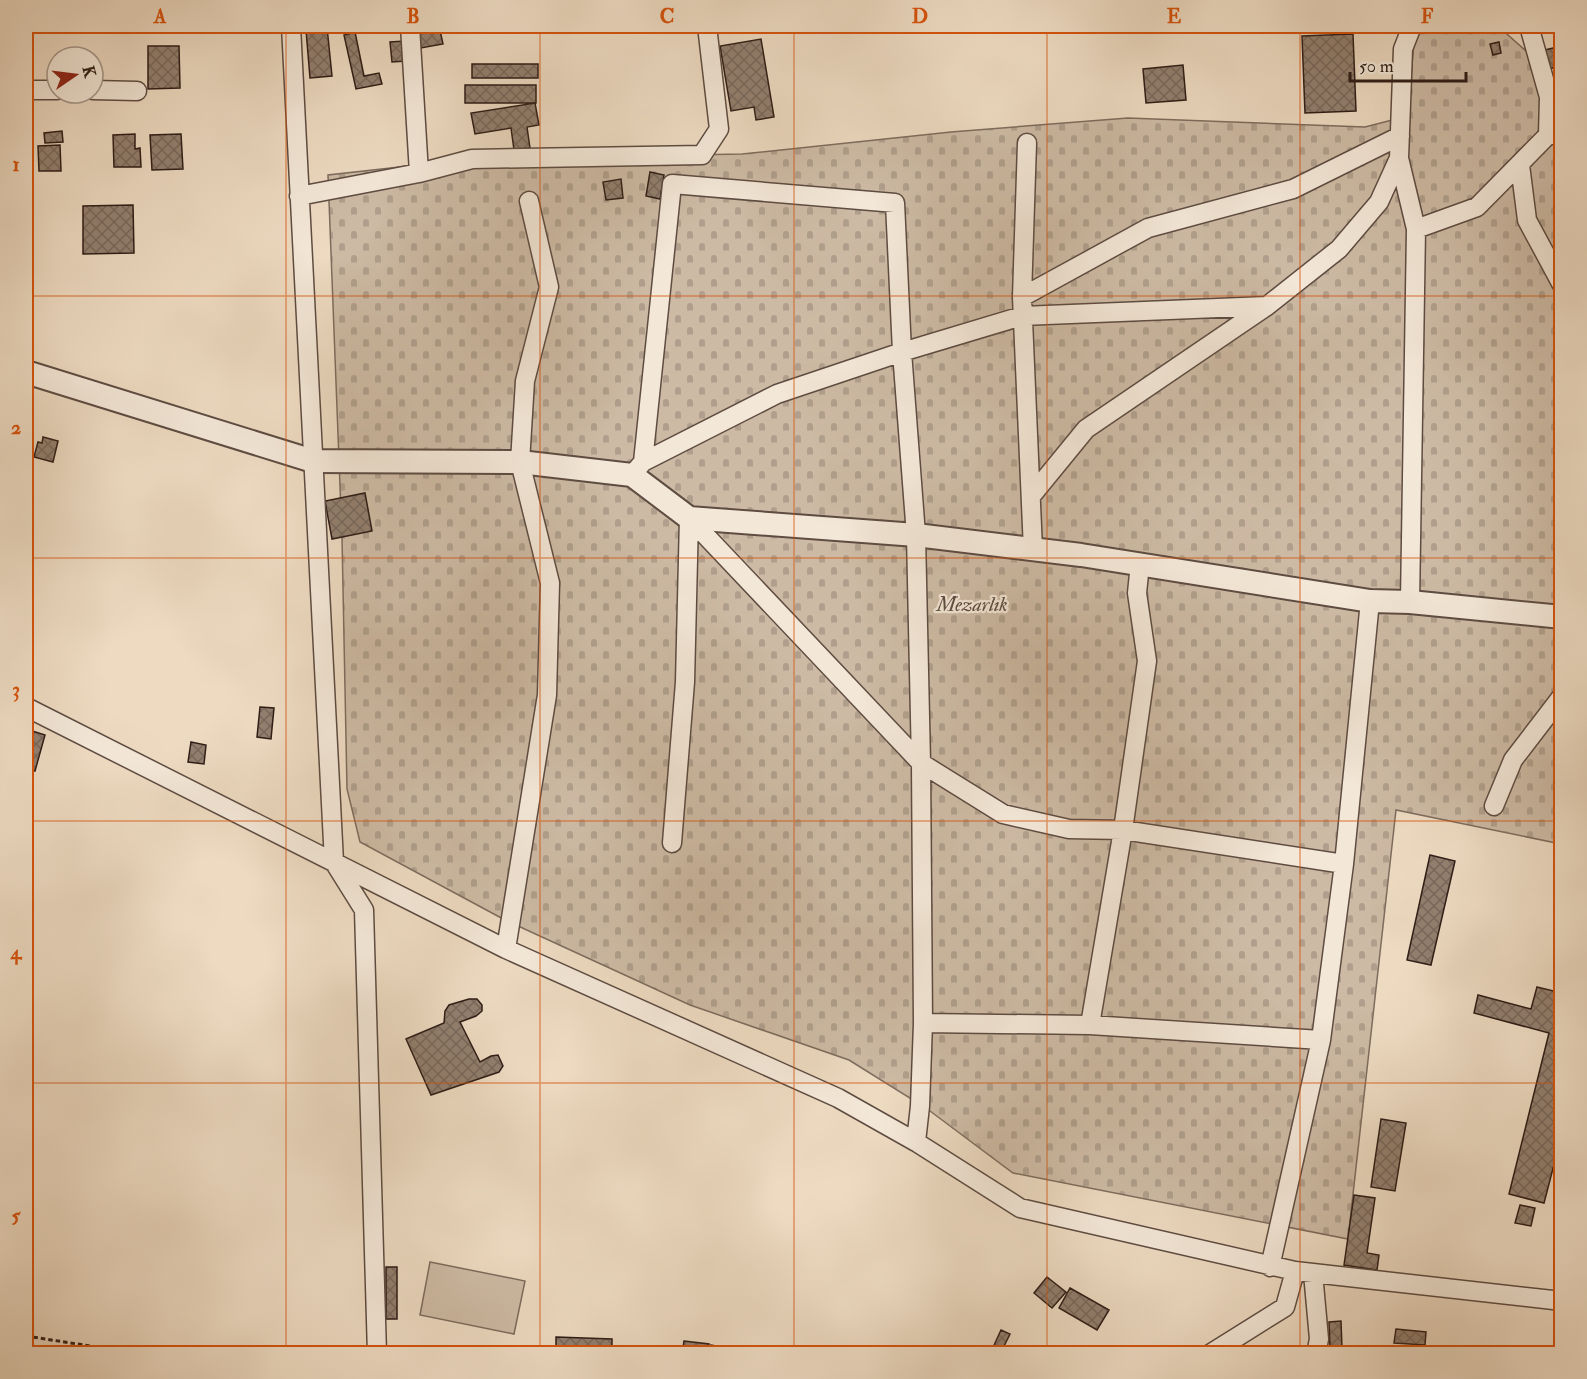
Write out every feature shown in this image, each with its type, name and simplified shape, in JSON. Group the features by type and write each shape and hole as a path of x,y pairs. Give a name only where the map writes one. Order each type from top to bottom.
{"street":[{"path":"291,26 334,862 364,910 377,1353"},
{"path":"410,26 419,173"},
{"path":"299,196 419,173 472,159 702,155 720,129 707,26"},
{"path":"1410,602 1416,229 1399,158 1403,49 1412,26"},
{"path":"1416,229 1477,207 1555,135 1549,98 1529,26"},
{"path":"26,90 45,90"},
{"path":"105,90 137,91"},
{"path":"26,372 313,461 520,462 638,469 777,394 902,352 1022,306 1148,228 1293,189 1400,136"},
{"path":"1027,143 1022,306 1033,550"},
{"path":"1032,495 1086,429 1267,306 1339,249 1379,202 1399,158"},
{"path":"1520,165 1527,220 1562,285"},
{"path":"638,469 672,184 895,203 902,352 916,535 923,1023 920,1106 916,1142"},
{"path":"506,949 547,695 550,584 520,462 525,381 549,287 530,201"},
{"path":"1022,306 1267,306"},
{"path":"638,469 689,518 921,763 1003,814 1069,829 1123,830 1344,864"},
{"path":"689,518 916,535 1140,564 1370,601 1410,602 1562,617"},
{"path":"672,843 685,682 689,518"},
{"path":"1090,1025 1123,830 1147,661 1137,593 1140,564"},
{"path":"1270,1267 1321,1040 1344,864 1370,601"},
{"path":"1494,806 1512,760 1562,696"},
{"path":"26,707 506,949 838,1098 916,1142 1020,1208 1270,1267 1562,1301"},
{"path":"923,1023 1090,1025 1321,1040"},
{"path":"1210,1353 1285,1307 1295,1271"},
{"path":"1314,1273 1319,1339 1316,1353"}],"path":[{"path":"26,1336 103,1348"}],"green space":[{"name":"Mezarlık","path":"1418,26 1499,27 1561,82 1561,844 1396,810 1348,1239 1013,1173 926,1108 849,1060 690,1005 505,920 360,842 347,789 342,538 328,175 472,159 742,154 951,132 1128,118 1365,127 1408,116 1415,28"},
{"path":"430,1262 525,1281 514,1334 420,1315"}],"building":[{"path":"104,26 131,26 131,29 105,30"},
{"path":"361,26 379,26 380,32 362,33"},
{"path":"417,26 439,26 443,44 421,48"},
{"path":"327,27 332,76 310,78 306,30"},
{"path":"355,32 364,76 379,73 382,84 356,89 344,35"},
{"path":"1353,34 1356,111 1305,113 1302,36"},
{"path":"761,39 774,117 756,120 754,107 731,111 720,46"},
{"path":"405,41 406,61 392,62 390,42"},
{"path":"1499,42 1501,53 1493,55 1490,44"},
{"path":"148,46 179,46 180,88 148,89"},
{"path":"1562,46 1562,66 1544,70 1540,51"},
{"path":"472,64 538,64 538,78 472,78"},
{"path":"1183,65 1186,100 1146,103 1143,69"},
{"path":"465,85 536,85 536,103 465,103"},
{"path":"535,103 539,125 527,127 530,148 514,150 511,128 475,134 471,113"},
{"path":"62,131 63,142 45,143 44,133"},
{"path":"135,134 135,149 140,148 141,167 114,167 113,135"},
{"path":"181,134 183,169 152,170 150,135"},
{"path":"60,145 61,171 39,171 38,146"},
{"path":"650,172 664,175 660,199 646,196"},
{"path":"621,179 623,198 606,200 603,182"},
{"path":"133,205 134,253 83,254 83,206"},
{"path":"43,437 58,441 53,462 34,457 38,442 42,443"},
{"path":"365,493 372,531 332,539 325,501"},
{"path":"260,707 274,708 271,739 257,737"},
{"path":"26,729 45,735 35,771 26,768"},
{"path":"191,742 206,745 204,764 188,762"},
{"path":"1430,855 1455,861 1431,965 1407,960"},
{"path":"1537,987 1562,993 1562,1134 1544,1203 1509,1194 1549,1033 1474,1013 1478,995 1531,1009"},
{"path":"477,999 482,1005 482,1011 460,1022 480,1062 498,1055 503,1066 499,1072 431,1095 406,1039 444,1023 445,1011 449,1005"},
{"path":"1381,1119 1406,1123 1395,1191 1371,1187"},
{"path":"1354,1195 1375,1198 1367,1253 1379,1255 1377,1270 1344,1265"},
{"path":"1520,1205 1535,1208 1531,1226 1515,1223"},
{"path":"386,1267 397,1267 397,1319 386,1319"},
{"path":"1047,1277 1066,1292 1052,1308 1034,1293"},
{"path":"1070,1288 1109,1310 1097,1330 1059,1308"},
{"path":"1341,1321 1342,1348 1330,1348 1329,1322"},
{"path":"1396,1329 1426,1332 1425,1345 1394,1343"},
{"path":"1001,1330 1010,1334 1000,1354 990,1354"},
{"path":"556,1337 612,1339 612,1354 556,1354"},
{"path":"684,1341 709,1344 707,1354 682,1354"},
{"path":"711,1345 731,1349 730,1354 709,1354"}]}
